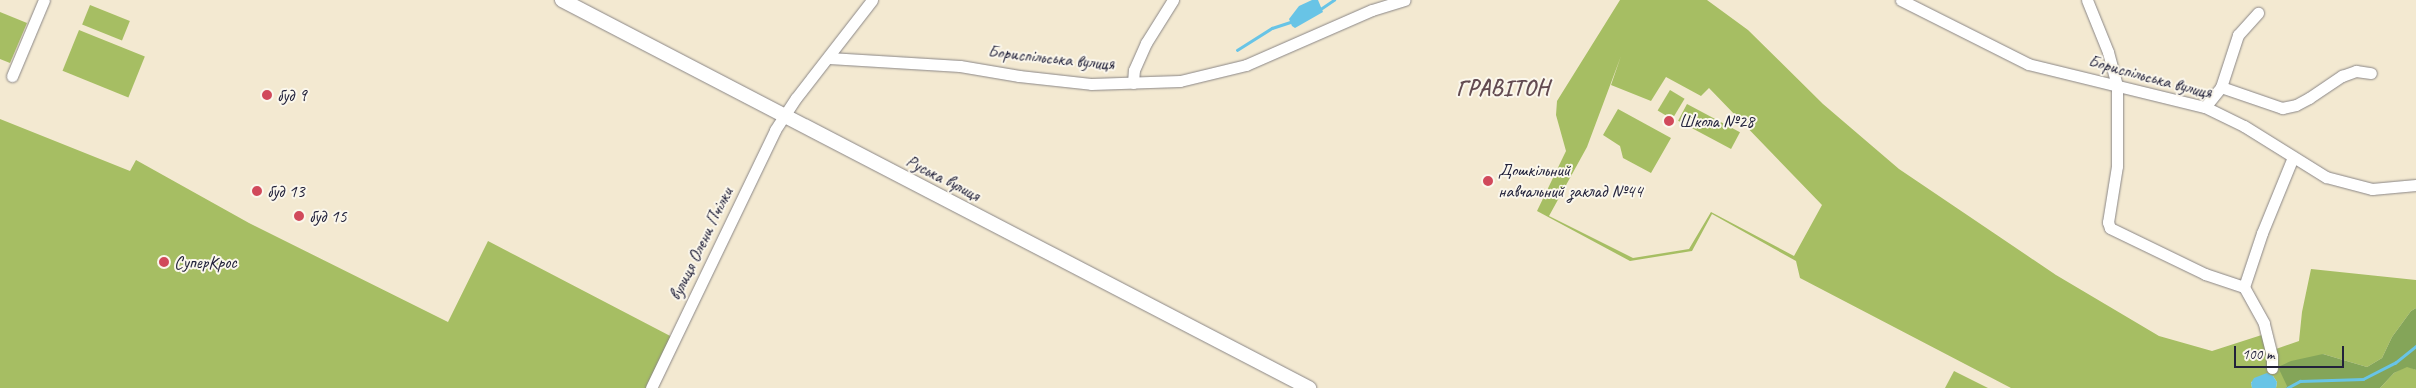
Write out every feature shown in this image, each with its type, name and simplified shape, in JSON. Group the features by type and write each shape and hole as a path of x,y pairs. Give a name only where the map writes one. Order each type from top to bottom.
{"main road":[{"name":"Руська вулиця","path":"562,0 1309,388"}],"street":[{"path":"12,76 44,0"},
{"name":"вулиця Олени Пчілки","path":"651,388 784,115 872,0"},
{"path":"1133,82 1134,70 1146,43 1173,0"},
{"name":"Бориспільська вулиця","path":"829,58 960,66 1019,76 1091,84 1180,81 1246,65 1372,10 1405,0"},
{"name":"Бориспільська вулиця","path":"1901,0 2028,64 2205,107 2244,126 2326,177 2372,189 2416,184"},
{"path":"2087,0 2105,43 2116,85 2117,166 2108,222 2110,228 2205,274 2244,287 2264,323 2272,356 2272,368"},
{"path":"2205,107 2221,87 2238,35 2258,13"},
{"path":"2221,87 2282,108 2296,105 2342,76 2356,71 2371,73"},
{"path":"2244,287 2262,233 2293,156"}],"green space":[{"path":"1620,0 1707,0 1748,30 1823,104 1899,169 2056,275 2159,336 2212,351 2271,332 2276,349 2299,341 2302,312 2311,269 2416,280 2416,308 2411,311 2392,337 2382,358 2367,367 2323,354 2285,388 2276,388 2277,382 2273,376 2251,382 2252,388 2011,388 1800,278 1796,261 1712,214 1692,251 1630,261 1537,211 1566,151 1556,115 1557,101","holes":["1621,56 1611,85 1651,101 1666,77 1701,96 1709,88 1822,205 1794,256 1711,212 1689,249 1633,258 1549,216 1587,147"]},
{"path":"90,5 130,21 122,41 82,24"},
{"path":"0,12 27,23 10,63 0,59"},
{"path":"79,30 145,57 128,97 63,71"},
{"path":"1670,90 1685,99 1672,119 1658,111"},
{"path":"1687,104 1740,132 1731,149 1678,121"},
{"path":"1618,109 1671,138 1651,173 1623,158 1620,146 1603,135"},
{"name":"СуперКрос","path":"0,119 130,171 136,160 249,223 448,322 488,241 676,339 652,388 0,388"},
{"path":"2416,308 2416,370 2407,367 2394,373 2380,388 2285,388 2287,386 2278,367 2291,361 2323,354 2367,367 2382,358 2392,337 2411,311"},
{"path":"2407,366 2416,370 2416,388 2380,388 2394,373"},
{"path":"1954,371 1988,388 1945,388"}],"water":[{"path":"1312,0 1318,0 1323,12 1295,28 1292,26 1289,19 1299,6"},
{"path":"2267,373 2273,376 2277,382 2276,388 2252,388 2251,383 2254,378"}],"waterway":[{"path":"1319,10 1334,0"},
{"path":"1237,50 1272,28 1293,21"},
{"path":"2287,388 2300,381 2363,379 2395,363 2416,346"}],"place":[{"name":"буд 9","path":"267,95"},
{"name":"Школа №28","path":"1669,121"},
{"name":"Дошкільний навчальний заклад №44","path":"1488,181"},
{"name":"буд 13","path":"257,191"},
{"name":"буд 15","path":"299,216"},
{"name":"СуперКрос","path":"164,262"}],"district":[{"name":"ГРАВІТОН","path":"1503,89"}]}
